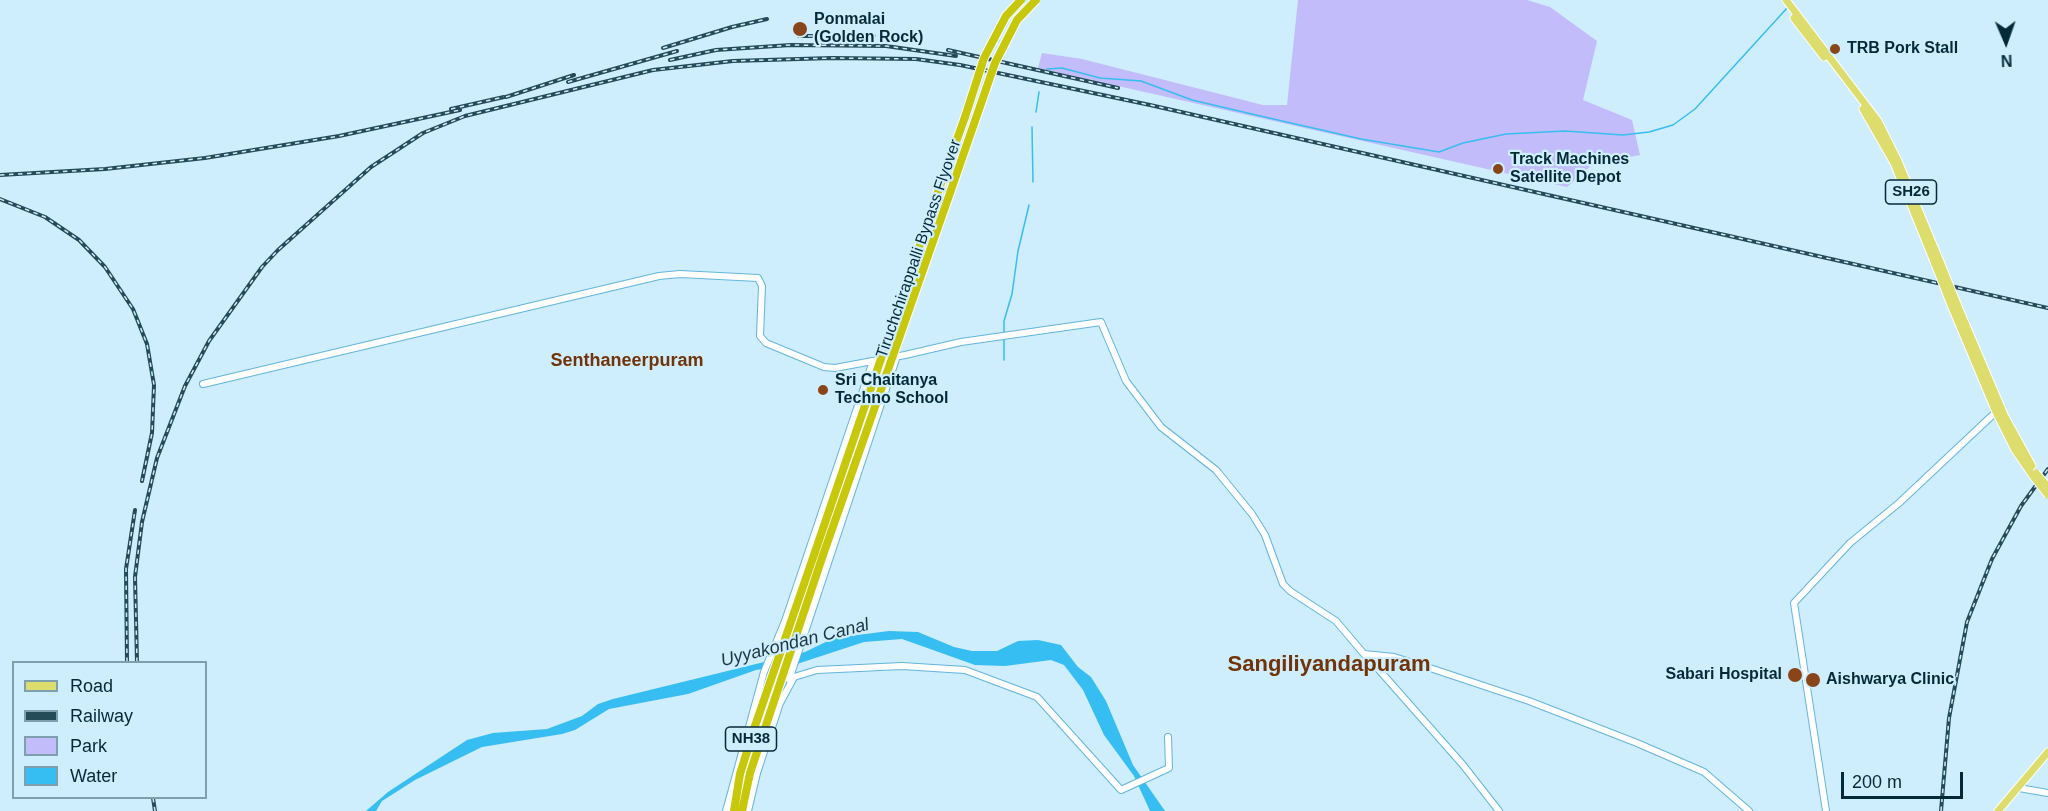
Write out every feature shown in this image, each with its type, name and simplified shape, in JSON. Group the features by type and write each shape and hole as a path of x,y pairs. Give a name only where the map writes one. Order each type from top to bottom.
{"highway":[{"name":"Tiruchchirappalli Bypass Flyover","path":"822,569 819,553 984,58 1006,16 1021,0"},
{"name":"Tiruchchirappalli Bypass Flyover","path":"734,811 740,774 774,669 808,573 819,553 995,63 1017,20 1036,0"},
{"name":"NH38","path":"742,811 750,773 789,671 816,578 822,569"}],"main road":[{"name":"SH26","path":"1784,1 1874,124 1894,163 1938,264 1970,349 1998,410 2048,495"},
{"name":"SH26","path":"1954,304 1978,354 1984,376"},
{"name":"SH26","path":"2035,475 2048,487"},
{"path":"1998,811 2021,789 2048,752"},
{"path":"2003,811 2048,759"}],"street":[{"path":"203,384 659,276 680,274 758,278 762,286 760,336 766,343 824,367 835,368 961,342 1101,322 1126,381 1161,427 1209,464 1252,514 1265,535 1283,584 1335,621 1462,765 1499,811"},
{"path":"748,811 757,773 789,671 801,646 822,569 897,356"},
{"path":"726,811 764,672 784,621 873,361"},
{"path":"1826,811 1794,603 1850,543 1899,503 1998,410"},
{"path":"1365,654 1394,657 1430,668 1529,701 1638,743 1704,772 1749,811"},
{"path":"779,705 794,677 817,670 899,666 965,670 1037,697 1121,790 1169,768 1168,737"},
{"path":"2021,789 2048,793"}],"green space":[{"path":"1298,0 1527,0 1550,7 1597,41 1583,100 1632,120 1640,155 1593,164 1567,187 1038,68 1042,53 1082,59 1263,105 1287,105"}],"water":[{"path":"889,631 918,632 954,647 972,651 997,651 1018,641 1038,640 1061,645 1078,667 1091,677 1106,701 1133,765 1165,811 1150,811 1134,776 1104,735 1083,690 1064,665 1051,660 1005,666 975,665 902,639 864,642 797,664 756,670 688,694 609,709 575,730 562,734 482,747 415,780 382,801 376,811 366,811 388,792 467,740 493,733 547,729 582,716 598,704 613,699 805,652 834,638"}],"waterway":[{"path":"1047,69 1062,68 1100,78 1141,81 1192,100 1361,139 1439,152 1463,143 1506,134 1565,131 1623,135 1649,132 1673,125 1695,109 1788,7"},
{"path":"1036,112 1039,92"},
{"path":"1032,127 1033,182"},
{"path":"1004,333 1004,321 1012,294 1018,251 1029,205"},
{"path":"1004,338 1004,360"}],"railway":[{"path":"663,48 767,19"},
{"path":"799,36 874,36"},
{"path":"670,60 716,50 791,45 886,46 956,56"},
{"path":"948,50 1118,88"},
{"path":"568,82 677,51"},
{"path":"137,661 135,577 142,522 157,458 185,386 209,341 262,267 371,167 423,133 465,116 653,70 733,61 832,58 916,59 960,65 1150,105 2048,308"},
{"path":"506,97 574,75"},
{"path":"451,109 504,97"},
{"path":"0,175 105,169 205,158 339,136 460,110"},
{"path":"0,199 45,217 79,240 105,267 133,309 147,344 154,385 152,433 142,481"},
{"path":"1941,811 1949,718 1967,622 1992,559 2021,506 2048,469"},
{"path":"127,661 126,569 135,510"},
{"path":"153,799 155,811"}],"place":[{"name":"Ponmalai (Golden Rock)","path":"800,29"},
{"name":"TRB Pork Stall","path":"1835,49"},
{"name":"Track Machines Satellite Depot","path":"1498,169"},
{"name":"Sri Chaitanya Techno School","path":"823,390"},
{"name":"Sabari Hospital","path":"1795,675"},
{"name":"Aishwarya Clinic","path":"1813,680"}],"district":[{"name":"Senthaneerpuram","path":"627,361"},
{"name":"Sangiliyandapuram","path":"1329,665"}],"water label":[{"name":"Uyyakondan Canal","path":"795,643"}]}
